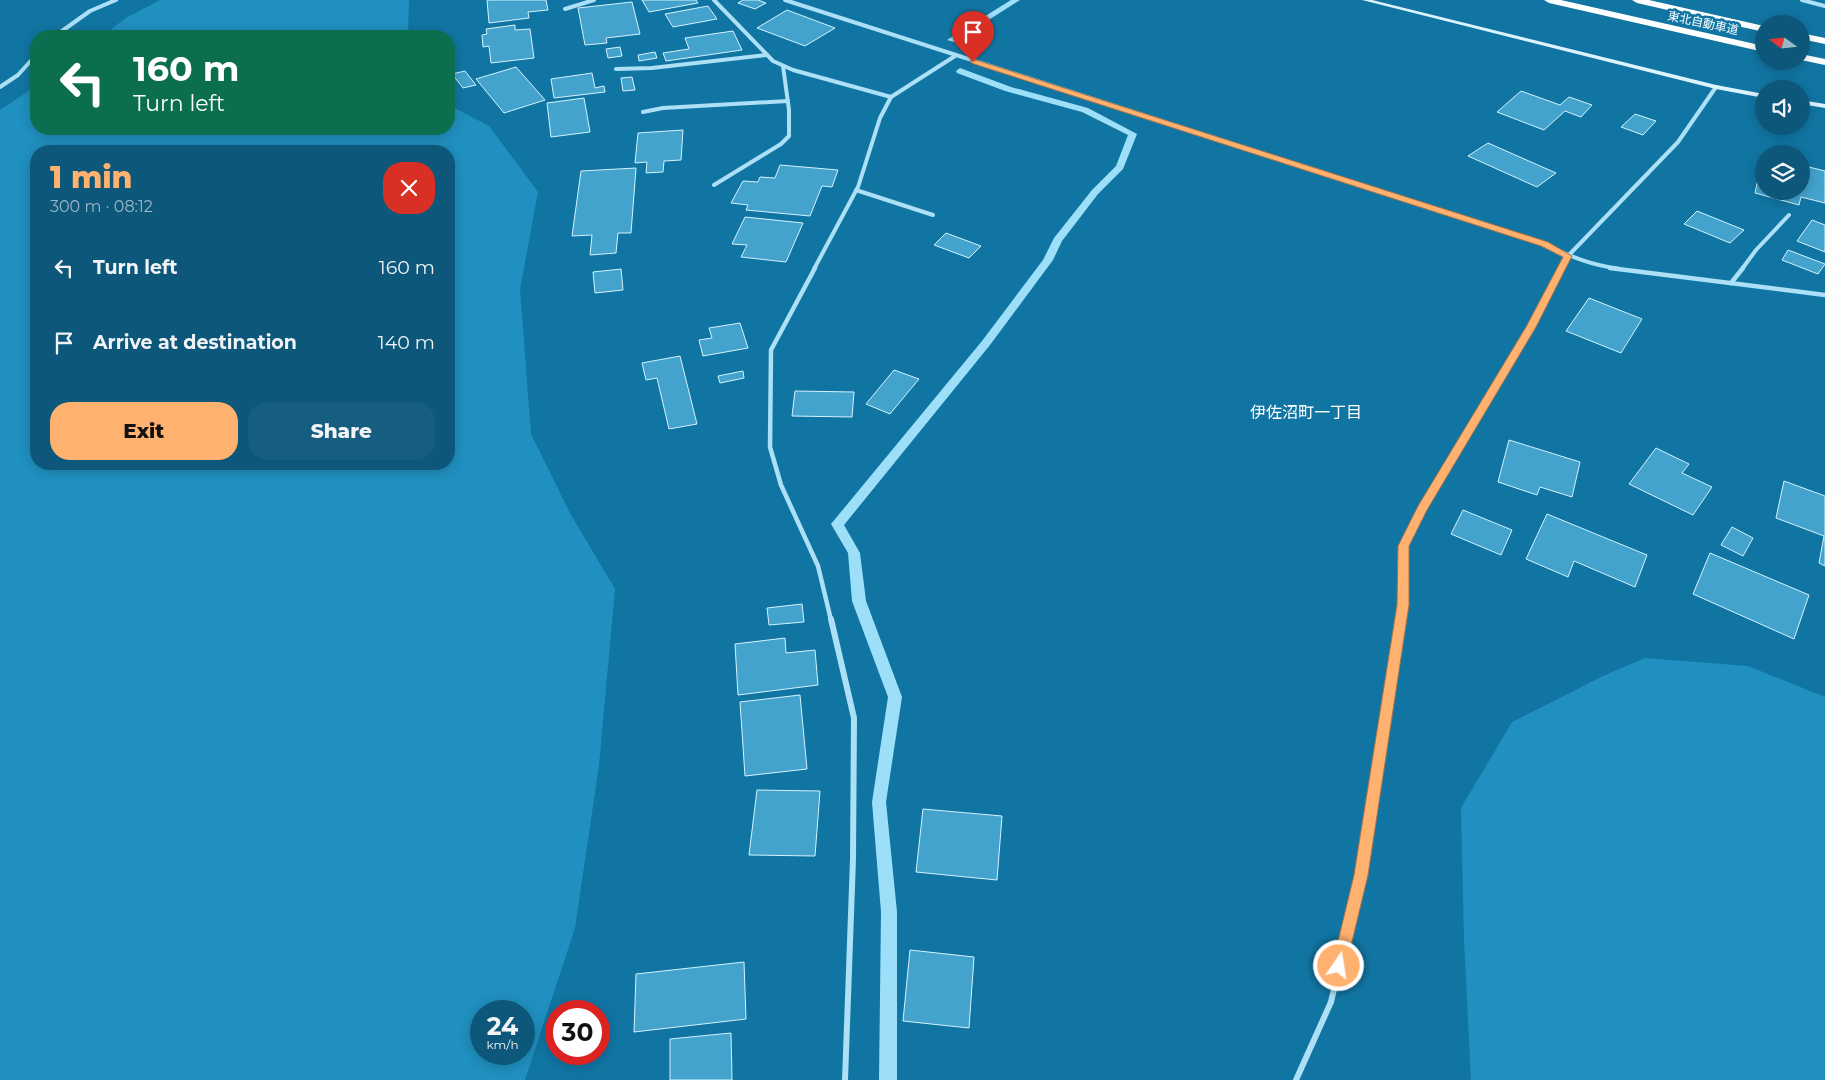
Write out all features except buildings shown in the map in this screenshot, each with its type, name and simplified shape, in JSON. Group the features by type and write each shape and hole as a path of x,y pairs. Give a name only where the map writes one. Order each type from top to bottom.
{"highway":[{"name":"東北自動車道","path":"1548,0 1755,47"},
{"name":"東北自動車道","path":"1637,0 1755,27"},
{"path":"1810,38 1825,41"},
{"path":"1810,59 1825,62"}],"street":[{"path":"63,30 90,11 116,0"},
{"path":"565,9 594,0"},
{"path":"714,0 773,62 891,97"},
{"path":"785,0 1544,244 1568,256 1596,266 1825,295"},
{"path":"1365,0 1755,94"},
{"path":"1802,0 1825,6"},
{"path":"616,69 652,68 767,55"},
{"path":"845,1080 853,859 854,718 818,566 781,485 770,447 771,350 856,190 880,118 891,97 955,56"},
{"path":"0,87 18,75 30,62"},
{"path":"714,185 781,144 789,136 788,101 783,66"},
{"path":"1296,1080 1331,1002 1361,875 1403,605 1404,546 1422,509 1531,327 1568,256 1678,142 1716,86"},
{"path":"643,112 663,108 788,101"},
{"path":"1810,104 1825,106"},
{"path":"856,190 933,215"},
{"path":"1732,283 1756,250 1789,216"}],"shaded area":[{"path":"160,0 409,0 408,30 110,30 126,18"},
{"path":"30,90 30,135 455,135 455,108 489,126 538,192 520,289 531,434 571,515 615,589 599,765 575,928 551,1000 545,1000 545,1019 535,1050 535,1000 470,1000 470,1065 530,1065 525,1080 0,1080 0,110"},
{"path":"1645,658 1748,666 1825,697 1825,1080 1471,1080 1464,939 1461,808 1512,722 1603,676"}],"waterway":[{"path":"951,40 1016,0"},
{"path":"888,1080 889,912 879,802 895,697 859,601 854,553 837,524 986,343 1048,260 1057,240 1095,192 1120,167 1133,134 1085,110 1008,89 960,71"}],"district":[{"name":"伊佐沼町一丁目","path":"1306,412"}],"route":[{"path":"973,62 1544,244 1568,256 1531,327 1422,509 1404,546 1403,605 1361,875 1339,966"}]}
